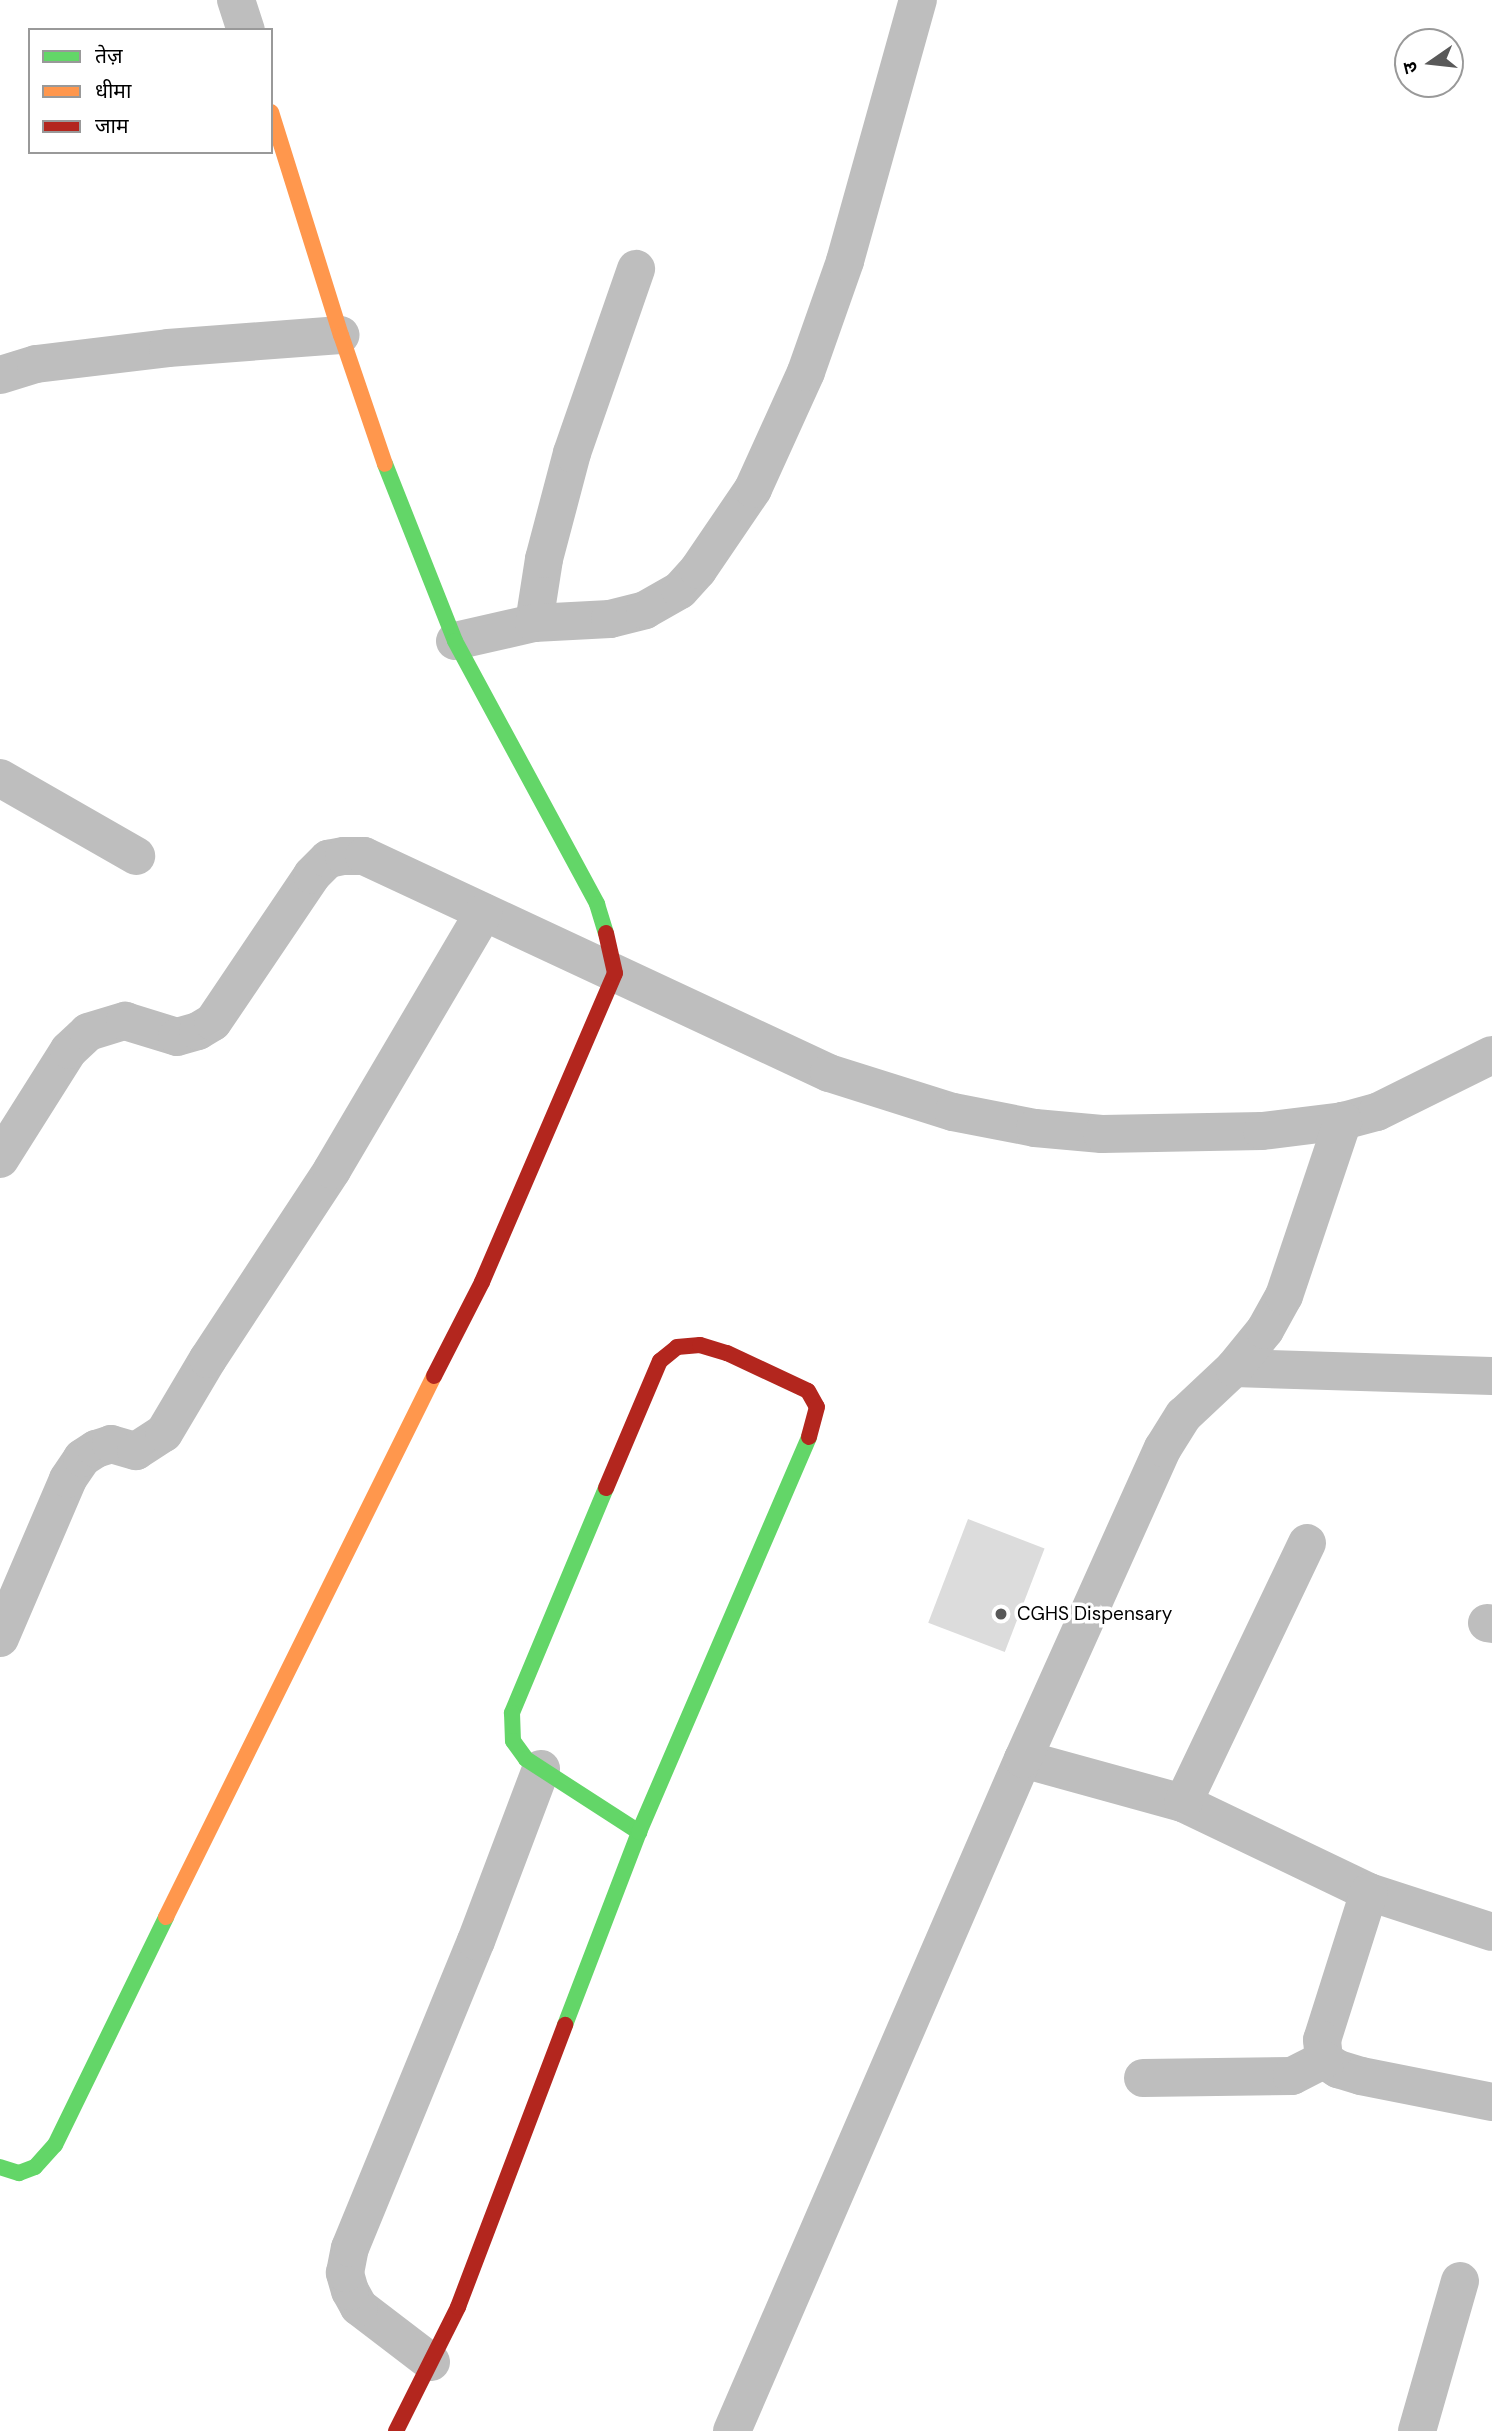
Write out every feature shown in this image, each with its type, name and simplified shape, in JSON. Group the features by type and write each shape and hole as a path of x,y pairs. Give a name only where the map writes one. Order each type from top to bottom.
{"street":[{"path":"236,0 245,28"},
{"path":"455,641 534,623 610,619 645,610 680,590 737,516 753,489 806,372 845,261 918,0"},
{"path":"0,2167 19,2173 35,2167 55,2145 357,1526 482,1282 615,973 611,948 597,904 455,641 397,497 341,335 273,118"},
{"path":"534,623 544,559 572,453 636,270"},
{"path":"0,375 36,364 168,348 341,335"},
{"path":"0,778 136,856"},
{"path":"0,1159 69,1050 88,1032 125,1021 177,1037 198,1031 213,1022 312,875 328,859 364,856 829,1073 953,1112 1035,1128 1102,1134 1262,1131 1343,1121 1377,1112 1492,1055"},
{"path":"0,1638 68,1479 82,1458 111,1444 136,1451 164,1433 208,1359 332,1170 484,912"},
{"path":"742,2428 1023,1759 1163,1448 1184,1415 1234,1368 1265,1330 1284,1296 1343,1121"},
{"path":"396,2431 458,2308 639,1832 814,1426 817,1407 808,1391 727,1353 701,1345 677,1347 660,1361 512,1713 513,1741 526,1759 639,1832"},
{"path":"1234,1368 1492,1376"},
{"path":"1183,1803 1307,1544"},
{"path":"1023,1759 1183,1803 1369,1892 1492,1932"},
{"path":"431,2362 359,2307 350,2291 345,2273 350,2248 476,1941 541,1769"},
{"path":"1324,2060 1322,2040 1369,1892"},
{"path":"1143,2078 1292,2076 1324,2060"},
{"path":"1324,2060 1338,2069 1361,2076 1492,2102"},
{"path":"1417,2431 1460,2281"}],"building":[{"path":"968,1519 1045,1548 1005,1652 928,1623"}],"traffic: fast":[{"path":"385,464 455,641 597,904 606,933"},
{"path":"565,2025 639,1832 809,1437"},
{"path":"606,1488 512,1713 513,1741 526,1759 639,1832"},
{"path":"0,2167 19,2173 35,2167 55,2145 166,1917"}],"traffic: slow":[{"path":"273,118 385,464"},
{"path":"166,1917 434,1376"}],"traffic: jam":[{"path":"434,1376 482,1282 615,973 606,933"},
{"path":"606,1488 660,1361 677,1347 700,1345 727,1353 808,1391 817,1407 809,1437"},
{"path":"396,2431 458,2307 565,2025"}],"place":[{"name":"CGHS Dispensary","path":"1001,1614"}]}
